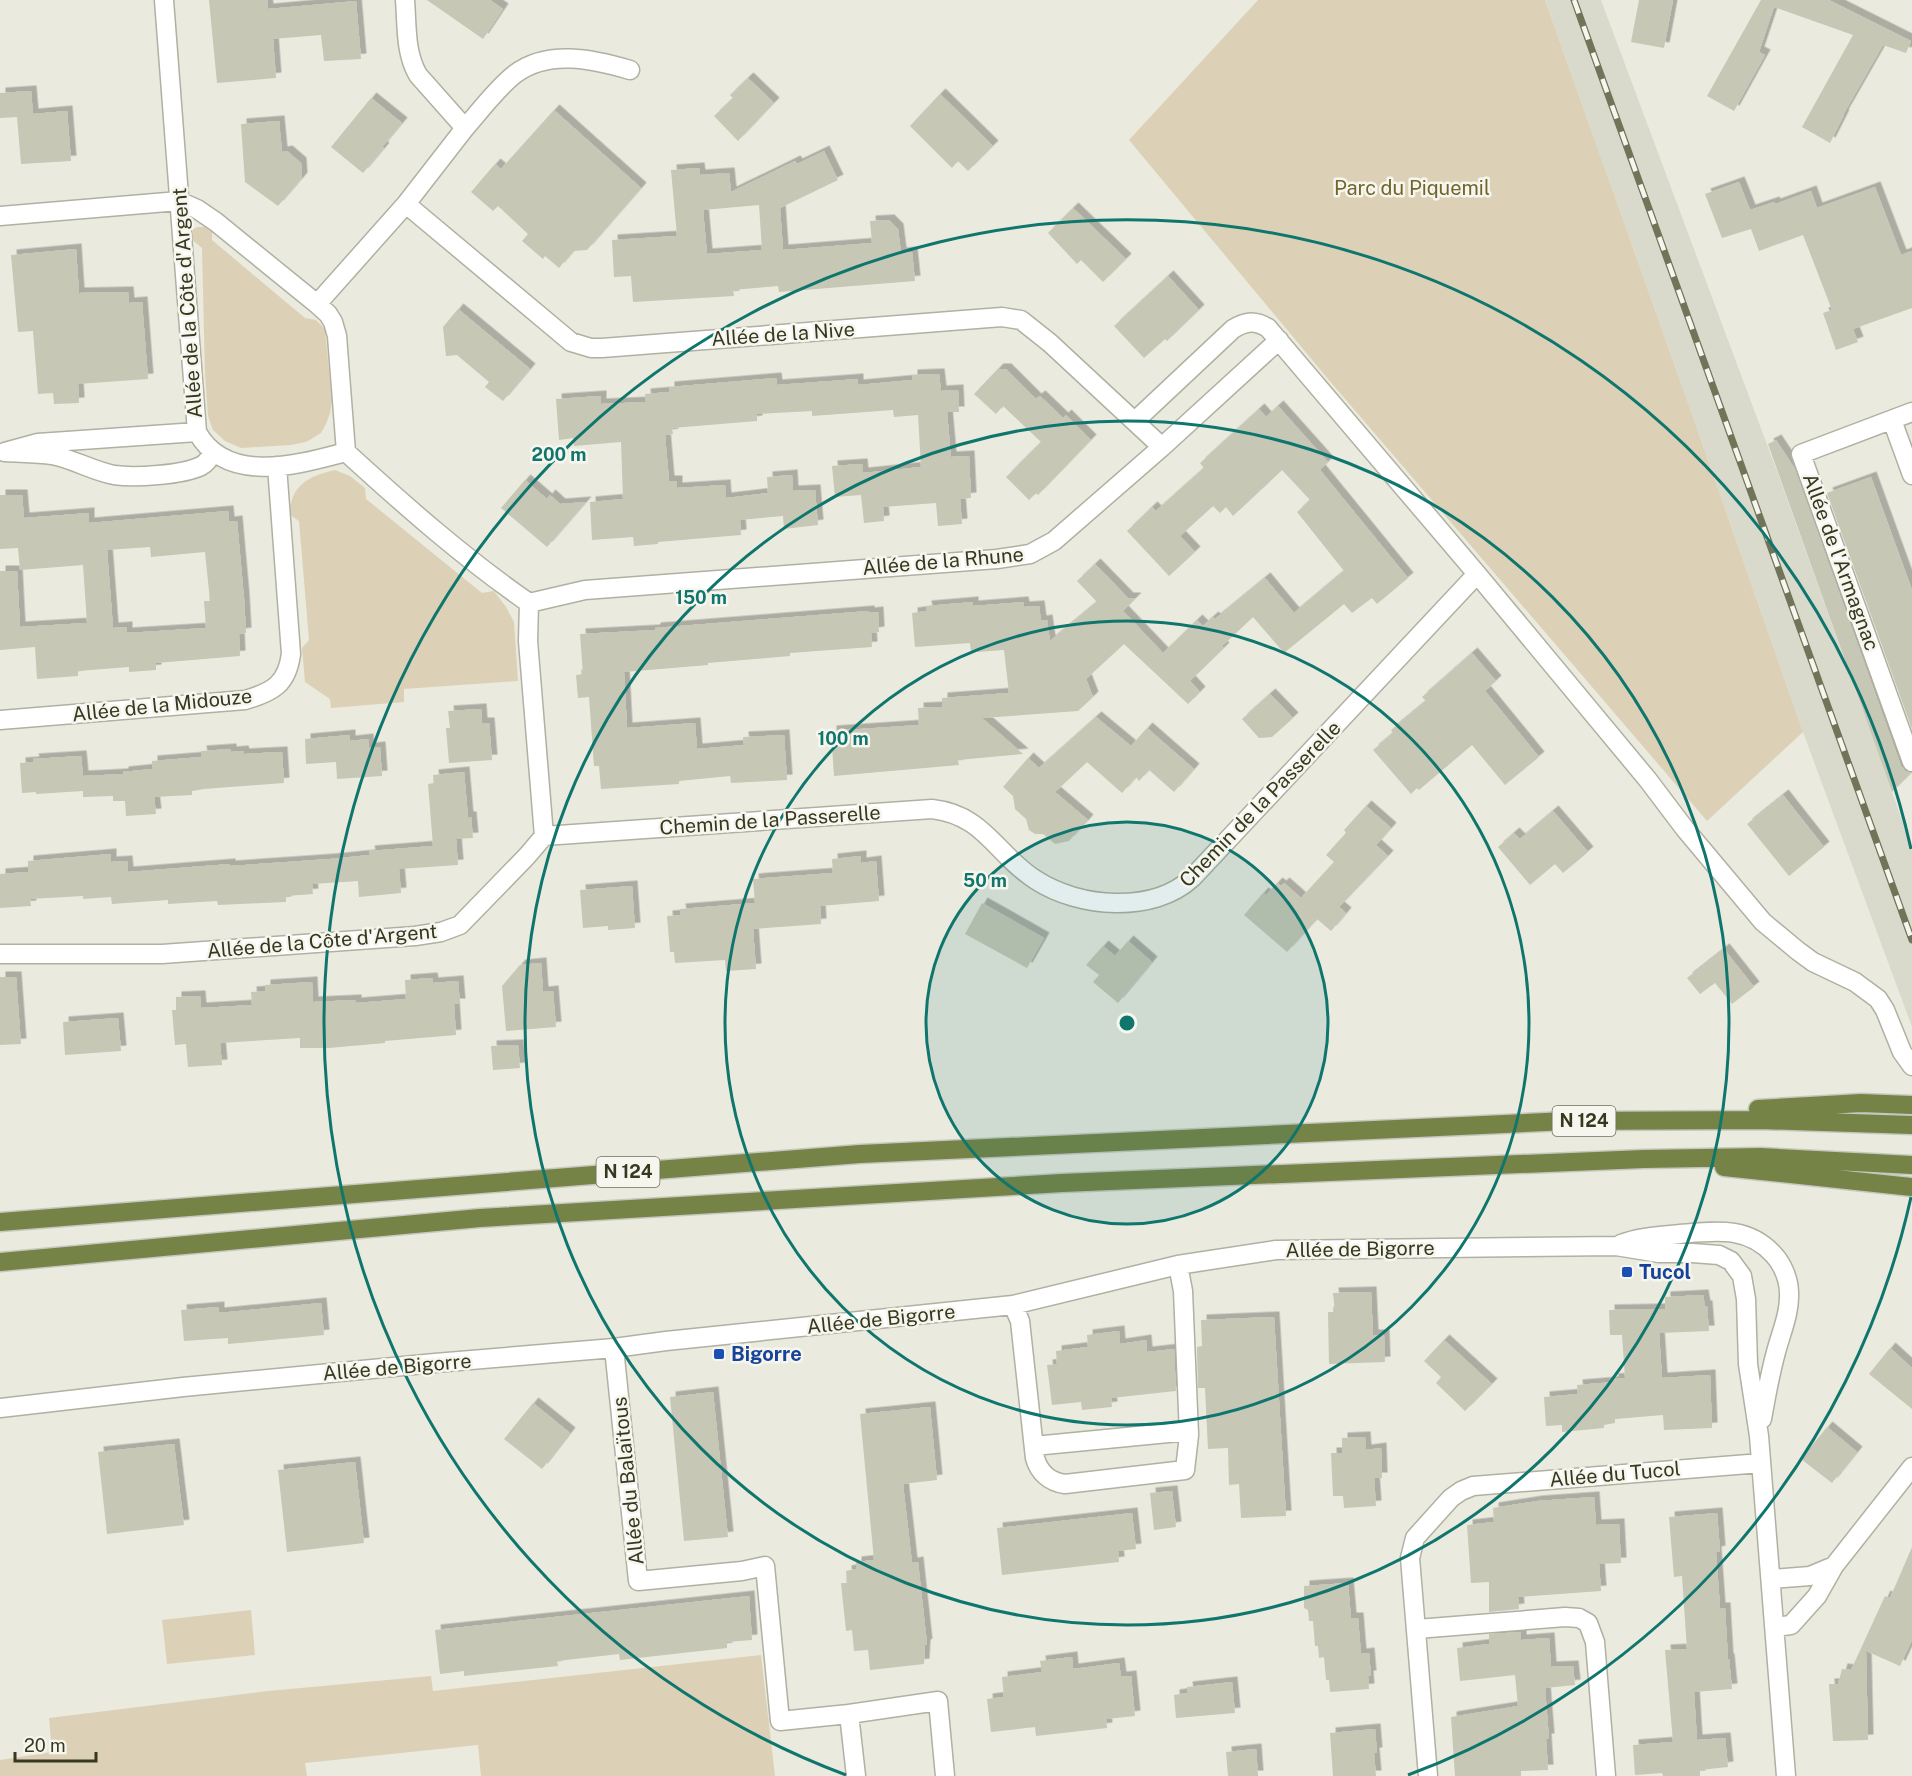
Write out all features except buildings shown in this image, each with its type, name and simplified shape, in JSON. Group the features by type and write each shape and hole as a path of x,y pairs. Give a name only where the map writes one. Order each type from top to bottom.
{"highway":[{"path":"1567,1121 1861,1103 1912,1106"},
{"name":"N 124","path":"0,1222 860,1154 1567,1121 1761,1120 1912,1125"},
{"name":"N 124","path":"0,1262 480,1218 1062,1183 1644,1159 1761,1157 1912,1165"},
{"path":"1644,1159 1912,1187"}],"street":[{"name":"Allée de la Côte d'Argent","path":"164,0 197,432 213,452 230,462 264,467 309,462 346,452"},
{"path":"405,0 408,46 413,66 418,75 465,128"},
{"path":"317,304 406,204 465,128 512,76 538,61 581,59 630,70"},
{"path":"0,216 179,201 197,209 216,222 328,314 337,336 346,452 490,576 529,603 528,641 544,836"},
{"name":"Allée de la Nive","path":"406,204 561,335 580,346 602,348 1002,316 1020,320 1035,332 1162,447"},
{"path":"1135,421 1224,337 1242,323 1259,322 1268,328 1477,574 1764,922 1813,962 1855,982 1878,999 1885,1010 1902,1052 1912,1066"},
{"name":"Allée de la Rhune","path":"529,603 585,590 998,559 1030,554 1054,541 1162,447 1279,340"},
{"name":"Allée de l'Armagnac","path":"1912,412 1802,453 1912,762"},
{"path":"1892,420 1912,475"},
{"path":"3,452 38,443 197,432"},
{"path":"3,452 54,456 113,474 127,475 187,471 202,466 213,452"},
{"name":"Allée de la Midouze","path":"0,720 245,700 278,686 286,675 291,654 277,466"},
{"name":"Chemin de la Passerelle","path":"544,836 932,809 954,812 965,818 977,826 1023,870 1051,888 1075,896 1114,903 1150,900 1168,895 1192,878 1477,574"},
{"name":"Allée de la Côte d'Argent","path":"0,954 162,954 415,936 441,932 460,925 544,836"},
{"name":"Allée de Bigorre","path":"1616,1246 1629,1241 1668,1235 1735,1232 1763,1244 1776,1258 1788,1284 1788,1307 1768,1379 1759,1436"},
{"name":"Allée de Bigorre","path":"0,1408 183,1387 614,1348 1013,1305 1178,1265 1276,1250 1616,1246 1659,1253 1711,1253 1725,1257 1737,1267 1745,1290 1748,1364 1761,1463"},
{"path":"1013,1305 1020,1321 1035,1458 1040,1470 1050,1480 1065,1484 1185,1470 1189,1431 1183,1291 1178,1265"},
{"name":"Allée du Balaïtous","path":"614,1348 638,1581 742,1571 765,1566 780,1721 849,1714"},
{"path":"1034,1446 1189,1431"},
{"path":"1761,1463 1785,1776"},
{"name":"Allée du Tucol","path":"1428,1776 1410,1558 1415,1538 1451,1498 1473,1486 1761,1463"},
{"path":"1774,1627 1791,1624 1817,1596 1834,1566 1912,1467"},
{"path":"1771,1579 1810,1576 1834,1566"},
{"path":"1417,1629 1565,1617 1579,1618 1588,1623 1595,1642 1606,1776"},
{"path":"856,1776 849,1714 938,1701 945,1776"}],"shaded area":[{"path":"1545,0 1601,0 1781,482 1912,848 1912,1027 1803,732"}],"green space":[{"name":"Parc du Piquemil","path":"1258,0 1545,0 1803,732 1707,821 1328,379 1129,140"},
{"path":"204,227 212,232 212,240 305,318 316,320 325,329 332,401 330,413 321,433 306,442 241,448 225,441 213,430 208,416 205,374 202,248 191,239 193,229"},
{"path":"335,470 350,476 365,488 366,499 482,593 494,591 514,622 518,681 404,689 404,702 331,708 330,699 305,682 302,648 309,640 299,521 290,515 291,504 303,483 317,475"},
{"path":"251,1610 255,1655 167,1664 162,1620"},
{"path":"761,1655 775,1776 481,1776 478,1745 305,1763 307,1776 0,1776 0,1760 52,1752 49,1718 268,1691 431,1676 433,1691"}],"railway":[{"path":"1574,0 1912,940"}],"place":[{"name":"Tucol","path":"1627,1272"},
{"name":"Bigorre","path":"719,1354"}]}
